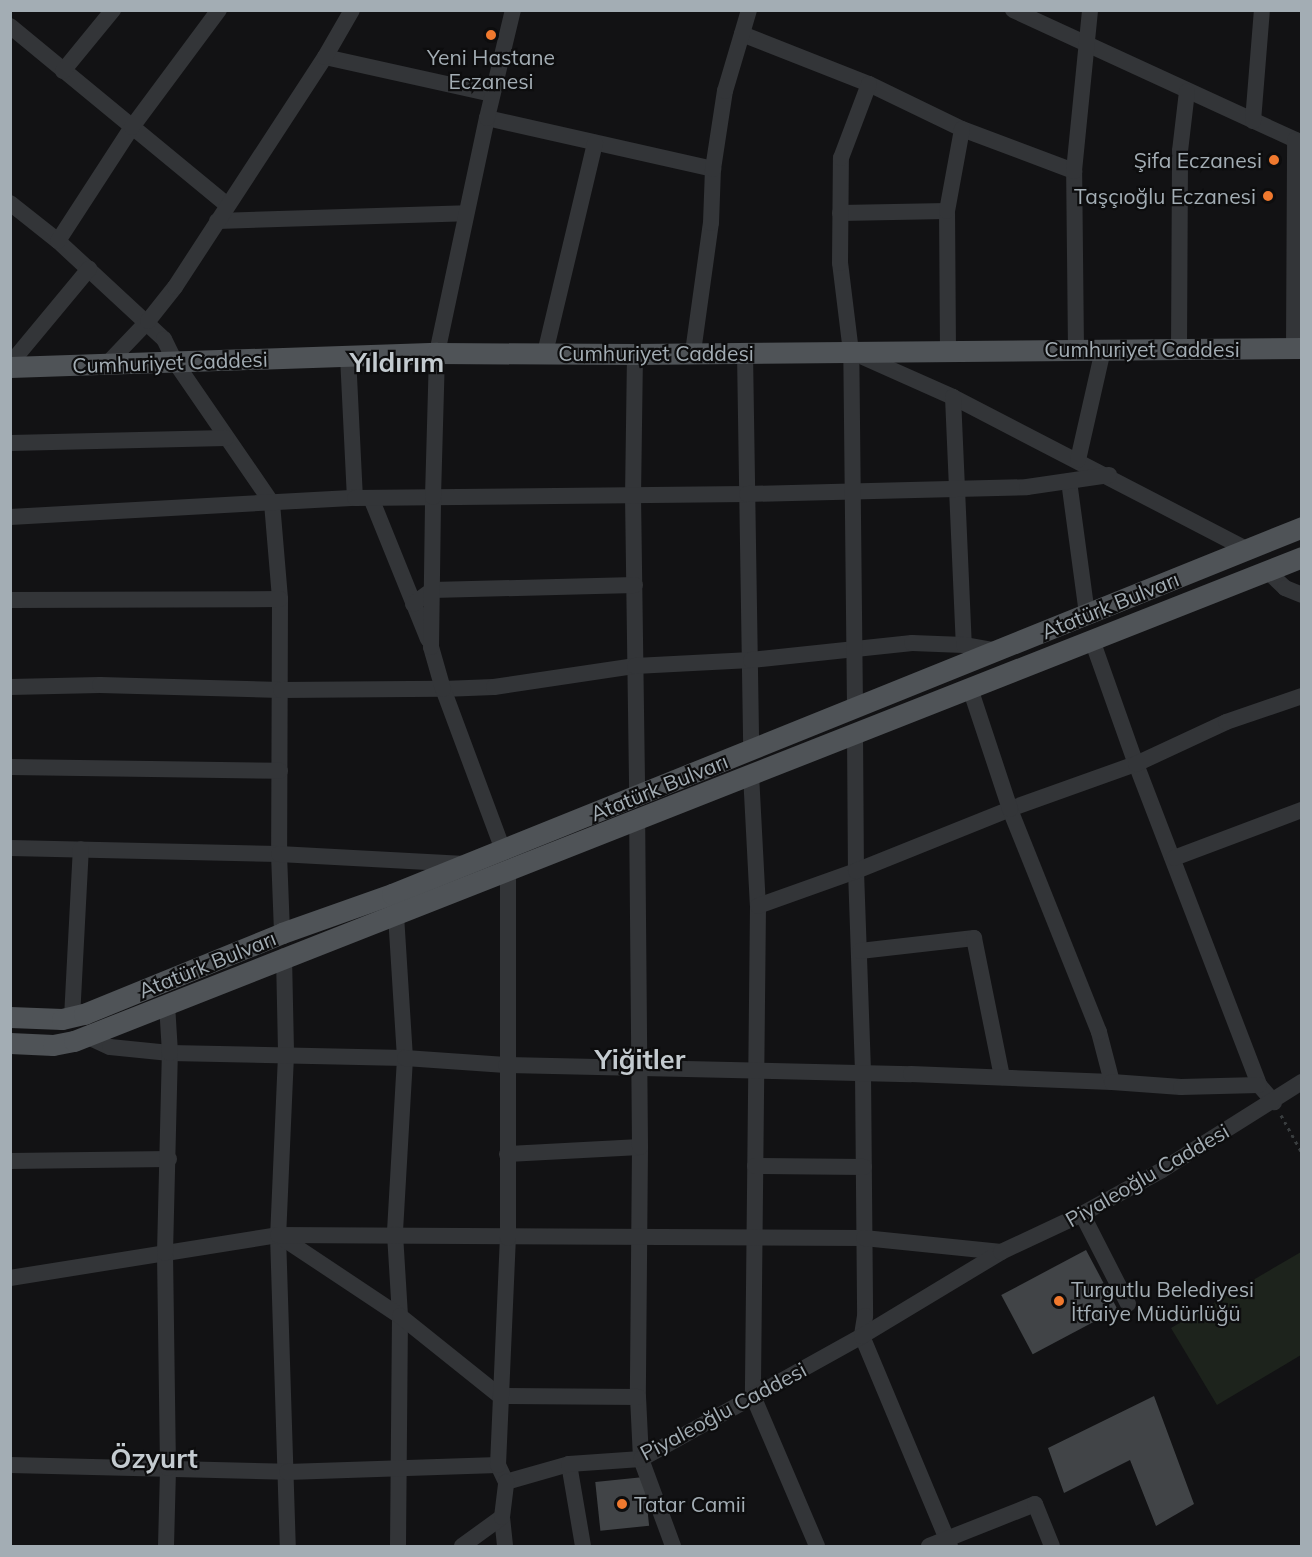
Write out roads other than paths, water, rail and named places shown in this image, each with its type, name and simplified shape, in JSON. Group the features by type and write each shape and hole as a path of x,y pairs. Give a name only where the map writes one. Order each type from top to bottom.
{"main road":[{"name":"Cumhuriyet Caddesi","path":"10,366 106,365 437,353 635,354 1298,348"},
{"name":"Atatürk Bulvarı","path":"10,1042 64,1044 167,1004 284,956 394,904 468,864 855,708 966,654 998,651 1302,527"},
{"name":"Atatürk Bulvarı","path":"10,1017 72,1018 282,933 508,872 1302,557"},
{"path":"1087,615 1092,640"},
{"path":"966,654 970,688"},
{"path":"855,708 855,733"},
{"path":"751,750 751,774"},
{"path":"637,796 637,819"},
{"path":"503,850 508,872"},
{"path":"282,933 284,956"},
{"path":"159,983 167,1004"},
{"path":"72,1018 86,1036"}],"street":[{"path":"63,70 113,10"},
{"path":"106,365 148,321 175,287 325,57 351,10"},
{"path":"431,647 437,353 492,94 513,10"},
{"path":"693,352 711,223 713,169 725,90 749,10"},
{"path":"1013,10 1298,142 1298,348"},
{"path":"1076,350 1074,171 1090,10"},
{"path":"1253,121 1262,10"},
{"path":"58,241 132,128 212,13"},
{"path":"10,27 227,205"},
{"path":"742,34 869,84 962,129 1074,171"},
{"path":"325,57 492,94"},
{"path":"855,708 851,352 840,263 841,158 869,84"},
{"path":"1179,350 1180,151 1187,90"},
{"path":"487,118 713,169"},
{"path":"948,351 947,211 962,129"},
{"path":"544,353 595,143"},
{"path":"10,203 58,241 148,321 164,339 175,362 272,503 280,599 279,854 282,933"},
{"path":"840,213 947,211"},
{"path":"217,221 466,213"},
{"path":"10,366 89,269"},
{"path":"1078,460 1103,350"},
{"path":"745,352 751,750"},
{"path":"851,352 953,397 1248,549"},
{"path":"635,354 633,495 637,796"},
{"path":"348,356 363,498 431,647 443,689 503,850"},
{"path":"10,687 100,685 281,690 443,689 494,687 635,666 751,660 912,643 966,654 955,487 953,397"},
{"path":"10,444 226,438"},
{"path":"10,517 363,498 747,494 852,489 1027,487 1108,475"},
{"path":"1069,481 1087,615"},
{"path":"1267,571 1302,567"},
{"path":"1267,571 1285,588 1302,595"},
{"path":"413,604 432,590 634,585"},
{"path":"10,600 280,599"},
{"path":"1092,640 1136,764 1260,1085 1274,1101"},
{"path":"970,688 1010,809 1099,1032 1112,1082"},
{"path":"758,906 856,871 1010,809 1136,764 1226,722 1302,696"},
{"path":"855,733 856,871 863,1073 865,1316 862,1336 949,1543"},
{"path":"10,767 280,771"},
{"path":"751,774 758,906 753,1396 817,1546"},
{"path":"1174,858 1300,814"},
{"path":"637,819 640,1147 638,1396 641,1459 674,1546"},
{"path":"10,848 279,854 468,864"},
{"path":"72,1018 81,849"},
{"path":"505,1546 502,1517 506,1482 498,1465 508,1238 506,1065 508,872"},
{"path":"394,904 405,1058 395,1234 400,1316 398,1546"},
{"path":"860,951 974,938 1002,1077"},
{"path":"284,956 286,1055 278,1234 288,1546"},
{"path":"166,1546 168,1468 165,1252 170,1053 167,1004"},
{"path":"86,1036 110,1047 170,1053 405,1058 506,1065 756,1069 1002,1077 1181,1087 1260,1085"},
{"name":"Piyaleoğlu Caddesi","path":"506,1482 569,1464 641,1459 862,1336 1001,1252 1082,1214 1162,1170 1302,1082"},
{"path":"507,1154 640,1147"},
{"path":"10,1161 169,1159"},
{"path":"755,1166 864,1167"},
{"path":"1082,1214 1128,1304"},
{"path":"278,1234 400,1316 500,1396 638,1396"},
{"path":"10,1278 278,1234 395,1234 508,1238 864,1238 1001,1252"},
{"path":"569,1464 583,1546"},
{"path":"10,1465 287,1472 498,1465"},
{"path":"929,1546 949,1543 1035,1504 1052,1546"},
{"path":"462,1546 502,1517"}],"place":[{"name":"Yeni Hastane Eczanesi","path":"491,35"},
{"name":"Şifa Eczanesi","path":"1274,160"},
{"name":"Taşçıoğlu Eczanesi","path":"1268,196"},
{"name":"Turgutlu Belediyesi İtfaiye Müdürlüğü","path":"1059,1301"},
{"name":"Tatar Camii","path":"622,1504"}],"district":[{"name":"Yıldırım","path":"397,363"},
{"name":"Yiğitler","path":"640,1060"},
{"name":"Özyurt","path":"154,1459"}]}
